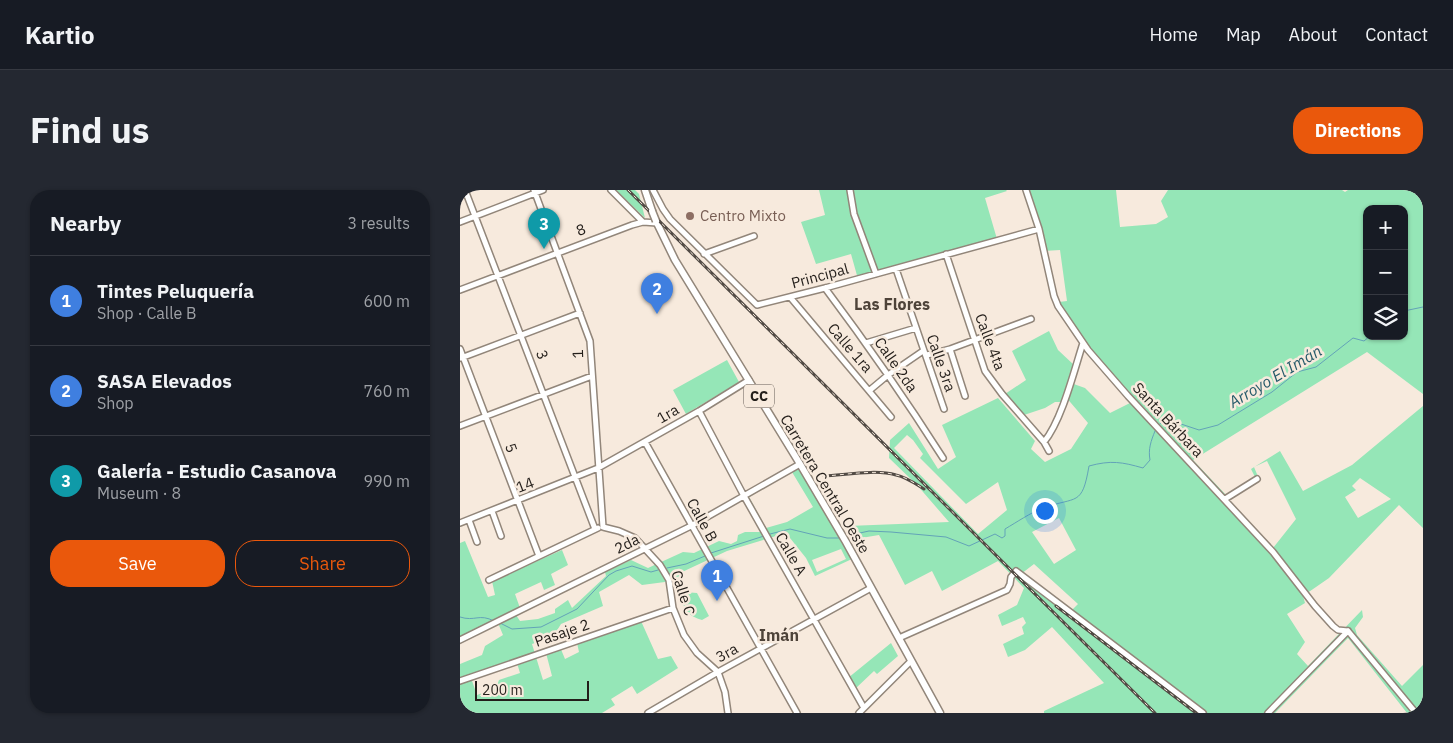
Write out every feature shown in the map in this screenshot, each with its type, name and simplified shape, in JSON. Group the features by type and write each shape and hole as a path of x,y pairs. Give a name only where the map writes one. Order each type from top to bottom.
{"main road":[{"name":"Carretera Central Oeste","path":"645,190 652,211 674,260 842,534 940,713"}],"street":[{"name":"3","path":"465,190 595,529"},
{"path":"460,222 534,191 542,190"},
{"path":"611,190 643,222"},
{"name":"Principal","path":"653,190 662,209 670,219 757,305 1039,229"},
{"path":"850,190 854,214 876,274"},
{"name":"Santa Bárbara","path":"1026,190 1039,229 1054,296 1058,306 1083,343 1128,396 1273,552 1327,620 1338,630 1348,631"},
{"name":"1","path":"534,191 590,341 603,527"},
{"name":"8","path":"460,290 632,225 643,222 657,222"},
{"path":"704,254 754,236"},
{"name":"Calle 4ta","path":"946,254 974,340 988,376 1044,442 1049,451"},
{"name":"Calle 3ra","path":"896,269 944,409"},
{"name":"Calle 2da","path":"825,288 866,343 943,458"},
{"name":"Calle 1ra","path":"790,297 891,416"},
{"path":"462,357 580,313"},
{"path":"870,390 888,375 925,353 950,349 1031,319"},
{"path":"866,343 916,328"},
{"path":"1044,442 1054,426 1083,343"},
{"name":"5","path":"460,349 538,556"},
{"path":"950,349 965,396"},
{"path":"460,426 592,376"},
{"name":"1ra","path":"598,468 699,411 749,380"},
{"name":"Calle A","path":"699,411 744,496 864,708"},
{"name":"Calle B","path":"645,442 797,713"},
{"name":"2da","path":"460,640 691,526 800,464"},
{"name":"14","path":"460,523 598,468"},
{"path":"1224,498 1257,479"},
{"path":"492,511 501,536"},
{"path":"469,520 477,542"},
{"path":"490,580 595,529 603,527"},
{"name":"Calle C","path":"603,527 635,538 660,565 669,580 673,608 684,635 697,653 718,672"},
{"path":"899,638 1007,590 1011,577 1016,572 1203,713"},
{"name":"3ra","path":"648,713 718,672 871,588"},
{"name":"Pasaje 2","path":"460,681 673,608"},
{"path":"1268,713 1348,631 1416,713"},
{"path":"859,713 911,661"},
{"path":"718,672 725,692 728,713"}],"green space":[{"path":"616,190 635,190 639,194 645,218"},
{"path":"819,190 1007,191 985,198 997,239 858,279 851,254 816,264 801,222 825,215"},
{"path":"1027,190 1116,190 1120,227 1156,224 1168,217 1161,201 1168,190 1342,190 1345,192 1348,190 1423,190 1423,394 1367,352 1193,460 1226,495 1255,477 1251,469 1254,467 1259,479 1227,499 1273,548 1296,519 1267,461 1255,467 1280,451 1303,491 1352,465 1423,406 1423,528 1399,505 1329,578 1303,596 1305,603 1287,614 1305,642 1297,654 1308,666 1362,610 1363,617 1355,628 1357,635 1402,686 1423,665 1423,713 1407,713 1348,638 1275,713 1044,713 1044,711 1104,683 1052,627 1025,650 1008,657 1003,644 1024,634 1022,627 1026,623 1023,617 1002,626 998,615 1017,605 1024,588 998,561 942,591 932,571 905,585 879,535 855,539 848,526 949,522 917,485 889,458 890,440 909,423 938,469 956,457 942,425 998,398 1035,441 1031,449 1045,462 1071,449 1088,423 1065,396 1062,402 1055,402 1045,408 1024,415 1005,394 1026,380 1012,351 1049,331 1058,350 1074,365 1068,382 1085,388 1110,413 1134,401 1090,349 1059,302 1067,301 1060,250 1044,251","holes":["907,435 923,454 920,458 966,504 998,482 1007,510 978,534 894,448","1360,478 1391,499 1358,518 1345,497 1356,490 1352,486","1059,518 1076,550 1054,564 1032,532","1034,564 1078,604 1070,612 1021,574"]},
{"path":"727,360 739,382 686,414 673,390"},
{"path":"797,465 852,559 815,576 806,558 786,533 727,551 680,573 684,592 697,593 709,616 702,620 686,610 682,599 680,580 642,585 629,575 599,592 603,606 561,624 553,637 532,644 543,680 552,676 546,653 560,647 565,659 579,652 577,643 641,621 658,659 671,656 678,668 637,694 632,686 611,699 615,705 602,713 460,713 460,664 482,655 485,646 503,635 498,623 516,615 520,621 538,619 555,613 555,609 568,600 572,608 606,576 605,572 631,560 648,568 683,552 694,553 719,541 731,544 737,541 738,535 745,532 762,532 743,496","holes":["792,472 813,507 787,522 766,528 749,497","841,549 846,559 817,572 812,560","517,663 520,673 499,680 496,688 477,695 471,678"]},
{"path":"465,541 488,597 495,595 492,581 562,550 568,565 551,574 555,585 544,590 541,582 515,594 520,608 460,638 460,543"},
{"path":"891,643 898,656 877,674 874,671 855,689 848,678"}],"waterway":[{"name":"Arroyo El Imán","path":"1408,310 1423,307"},
{"name":"Arroyo El Imán","path":"1160,424 1163,420 1169,420 1199,430 1218,425 1272,392 1297,372 1316,367 1353,338 1365,340"},
{"name":"Arroyo El Imán","path":"846,536 869,531 891,532 946,537 969,546 995,534 1002,538 1005,536 1005,529 1028,515 1043,508 1076,498 1084,488 1089,466 1116,462 1143,468 1150,460 1150,445 1155,431"},
{"name":"Arroyo El Imán","path":"770,534 790,529 827,538 840,538"},
{"name":"Arroyo El Imán","path":"711,553 764,536"},
{"name":"Arroyo El Imán","path":"667,568 686,564 705,556"},
{"name":"Arroyo El Imán","path":"500,623 512,629 541,627 577,609 609,575 616,571 632,566 651,572 658,570"},
{"name":"Arroyo El Imán","path":"460,617 470,619 484,618 494,621"}],"railway":[{"path":"628,190 1155,713"},
{"path":"824,476 870,472 888,473 903,477 924,489"},
{"path":"1056,606 1196,713"}],"place":[{"name":"Centro Mixto","path":"690,216"},
{"name":"Galería - Estudio Casanova","path":"544,249"},
{"name":"SASA Elevados","path":"657,314"},
{"name":"Tintes Peluquería","path":"717,601"}],"district":[{"name":"Las Flores","path":"892,304"},
{"name":"Imán","path":"779,635"}]}
